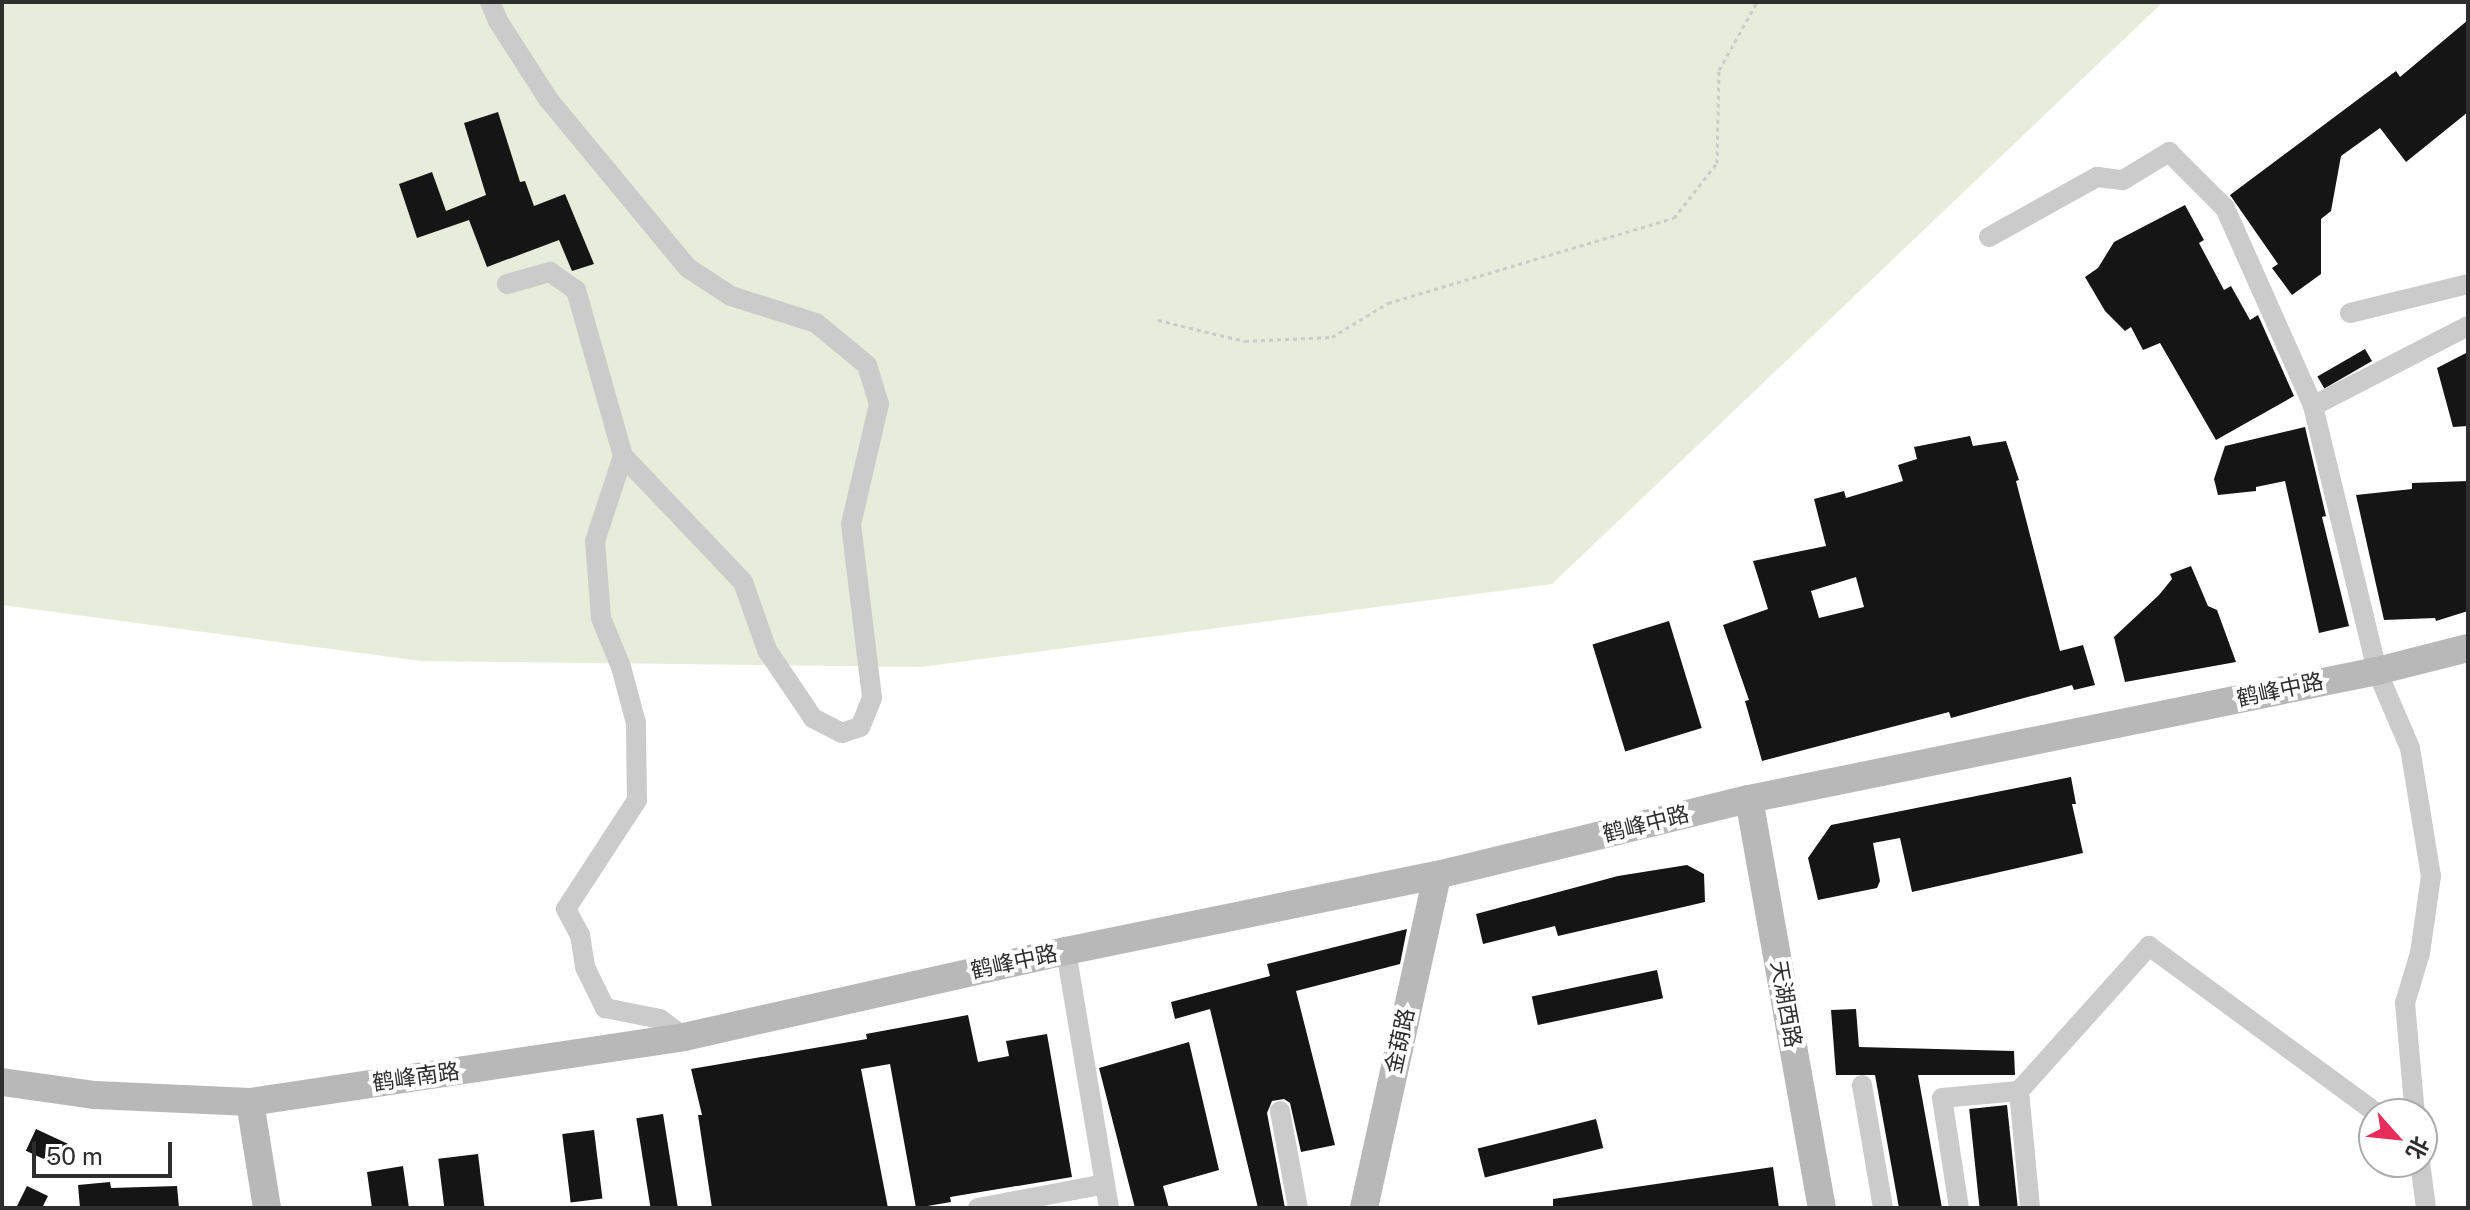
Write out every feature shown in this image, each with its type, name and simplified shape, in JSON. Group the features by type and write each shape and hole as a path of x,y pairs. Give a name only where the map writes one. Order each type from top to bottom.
{"street":[{"path":"490,2 498,21 548,99 688,268 731,296 816,323 867,365 879,404 851,524 872,698 860,727 842,733 813,718 767,650 743,582 623,456 576,290 550,272 507,284"},
{"path":"1989,237 2097,177 2123,180 2169,152 2225,208 2313,406 2377,671 2410,748 2431,876 2420,953 2405,1003 2414,1098"},
{"path":"2350,313 2468,284"},
{"path":"2313,406 2468,326"},
{"path":"623,456 595,541 601,618 621,667 636,723 637,800 566,909 580,935 585,967 605,1008 660,1019 684,1037"},
{"name":"鹤峰中路","path":"826,1004 1437,875 1749,799 2377,671 2468,648"},
{"name":"天湖西路","path":"1749,799 1822,1208"},
{"name":"金葫路","path":"1364,1208 1437,875"},
{"path":"1959,1208 1942,1098 2019,1091 2149,946 2358,1099"},
{"path":"1066,951 1109,1208"},
{"name":"鹤峰南路","path":"2,1082 95,1095 250,1102 684,1037 826,1004"},
{"path":"1862,1085 1883,1208"},
{"path":"2019,1091 2030,1208"},
{"path":"250,1102 267,1208"},
{"path":"1280,1111 1298,1208"},
{"path":"2422,1178 2426,1208"},
{"path":"978,1208 1105,1184"}],"path":[{"path":"1158,320 1245,341 1332,337 1388,303 1674,218 1717,163 1719,70 1757,2"}],"green space":[{"path":"2,2 2163,2 1552,584 921,667 421,661 2,605"}],"building":[{"path":"2468,20 2468,112 2406,162 2380,128 2341,156 2331,211 2321,219 2321,274 2292,295 2272,268 2278,264 2230,195 2396,71 2400,77"},
{"path":"498,112 520,182 525,181 534,206 565,194 594,264 572,271 559,240 487,267 469,220 417,238 399,184 432,172 446,211 486,195 464,123"},
{"path":"2185,205 2204,240 2199,243 2224,290 2231,286 2250,320 2258,315 2294,396 2216,440 2160,343 2143,350 2131,327 2125,331 2105,311 2085,277 2098,268 2114,242"},
{"path":"2365,349 2372,361 2324,389 2317,376"},
{"path":"2468,352 2468,426 2453,427 2437,368"},
{"path":"2305,427 2326,516 2322,517 2349,626 2319,633 2285,481 2256,487 2256,491 2218,495 2214,479 2225,446"},
{"path":"1970,436 1973,446 2006,441 2019,480 2016,481 2060,651 2083,645 2095,685 2074,690 2072,685 1951,718 1949,712 1762,761 1745,701 1749,700 1723,625 1768,609 1753,561 1826,546 1814,499 1844,491 1846,498 1903,481 1898,465 1917,459 1914,447","holes":["1856,577 1864,607 1819,618 1811,591"]},
{"path":"2468,481 2468,611 2436,621 2435,618 2384,620 2356,495 2412,489 2412,483"},
{"path":"2191,566 2208,606 2217,610 2236,662 2125,682 2114,637 2159,595 2172,579 2170,574"},
{"path":"1669,621 1702,728 1625,751 1592,644"},
{"path":"2071,777 2076,804 2072,804 2083,853 1912,892 1900,838 1873,843 1880,881 1877,888 1818,900 1808,858 1831,825"},
{"path":"1687,865 1704,874 1705,902 1558,936 1555,926 1483,944 1476,914 1618,876"},
{"path":"1407,929 1400,964 1296,991 1335,1145 1301,1152 1290,1103 1284,1099 1272,1101 1267,1113 1285,1208 1258,1208 1210,1009 1175,1019 1171,1002 1270,976 1267,964"},
{"path":"1657,970 1663,998 1538,1025 1532,997"},
{"path":"1856,1009 1859,1047 2014,1051 2015,1075 1918,1075 1942,1208 1899,1208 1875,1075 1836,1075 1831,1010"},
{"path":"968,1015 978,1062 1009,1056 1006,1041 1047,1034 1072,1177 950,1197 951,1202 916,1208 890,1064 861,1069 888,1208 712,1208 698,1115 702,1115 691,1069 867,1039 866,1034"},
{"path":"1189,1042 1219,1170 1163,1186 1169,1208 1135,1208 1099,1068"},
{"path":"2007,1105 2018,1207 1980,1208 1969,1109"},
{"path":"663,1114 678,1208 651,1208 636,1118"},
{"path":"1596,1119 1603,1148 1485,1178 1478,1149"},
{"path":"36,1129 68,1144 58,1166 26,1151"},
{"path":"594,1130 602,1198 571,1202 562,1134"},
{"path":"478,1154 485,1208 444,1208 438,1159"},
{"path":"403,1166 409,1208 372,1208 367,1172"},
{"path":"1773,1167 1779,1208 1553,1208 1553,1199"},
{"path":"110,1182 111,1188 177,1186 179,1208 80,1208 78,1185"},
{"path":"27,1186 48,1196 42,1208 16,1208"}]}
